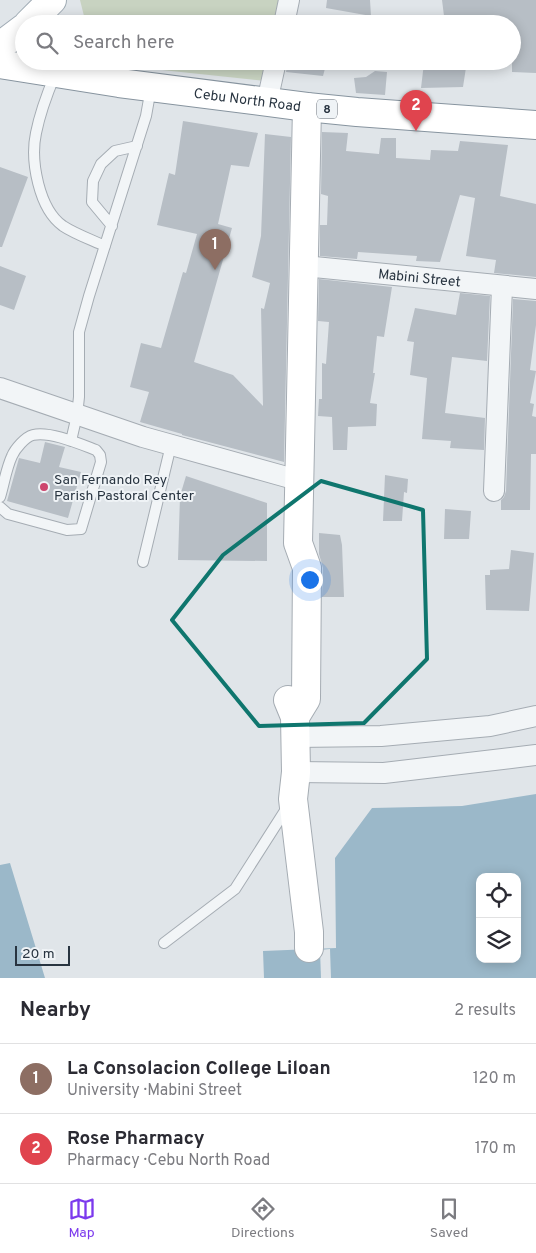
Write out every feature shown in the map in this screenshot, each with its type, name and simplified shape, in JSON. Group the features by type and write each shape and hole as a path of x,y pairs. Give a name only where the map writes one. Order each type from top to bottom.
{"main road":[{"path":"37,15 52,0"},
{"path":"56,0 59,15"},
{"path":"0,46 15,35"},
{"path":"0,64 15,67"},
{"path":"34,70 119,83"},
{"name":"Cebu North Road","path":"100,70 119,83 267,102 357,112 536,125"},
{"path":"308,107 301,481 298,544 307,568 306,699 295,727 296,772 293,799 309,932 309,948"}],"street":[{"path":"286,15 289,0"},
{"path":"267,102 274,70"},
{"name":"Mabini Street","path":"304,266 536,289"},
{"path":"494,491 502,287"},
{"path":"0,388 171,445 301,481"},
{"path":"295,727 381,736 490,726 536,716"},
{"path":"296,772 384,774 536,755"}],"lane":[{"path":"56,74 45,97 35,135 36,174 43,199 51,214 63,226 105,246"},
{"path":"71,441 80,397 79,332 146,116 151,87"},
{"path":"112,226 92,202 92,181 101,164 115,151 137,146"},
{"path":"0,497 12,456 19,445 32,435 44,434 71,441 96,450 100,455 101,462 81,529 68,530 59,528 8,514 0,508"},
{"path":"144,562 171,445"},
{"path":"164,943 235,889 293,799"}],"highlighted area":[{"path":"321,481 423,510 427,659 364,723 259,726 172,620 223,555"}],"green space":[{"path":"80,0 281,0 278,15 84,15"},
{"path":"162,70 267,70 265,81"}],"water":[{"path":"536,794 536,978 264,978 263,951 336,948 335,858 372,808 462,806"},
{"path":"10,863 45,978 0,978 0,865"}],"pier":[{"path":"330,949 331,978 321,978 320,950"}],"building":[{"path":"327,0 370,0 371,15 365,15 326,8"},
{"path":"442,0 536,0 536,73 512,72 512,70 521,70 521,15 444,15"},
{"path":"286,70 325,70 323,76 286,72"},
{"path":"423,70 466,70 463,87 421,88"},
{"path":"375,71 387,72 385,95 356,93 354,78 366,77"},
{"path":"183,121 258,133 249,167 231,165 218,224 232,228 194,362 233,375 263,406 261,308 264,309 270,283 252,277 261,236 265,134 291,137 284,462 140,422 149,392 130,387 141,343 161,348 183,272 186,273 197,234 157,225 169,173 175,175"},
{"path":"322,132 348,133 346,151 379,154 381,138 396,138 396,158 430,160 431,150 458,151 460,141 508,145 500,196 536,204 536,277 494,273 496,260 466,256 475,198 460,195 440,262 416,261 417,256 358,252 357,259 320,256 320,225 327,225 328,196 321,194"},
{"path":"0,167 28,177 2,247 0,247"},
{"path":"0,266 26,276 14,310 0,305"},
{"path":"319,279 392,287 384,337 377,336 373,373 375,373 370,403 377,404 376,426 348,427 347,450 333,450 332,417 318,416 319,399 322,399 322,363 326,364 329,322 318,321"},
{"path":"460,293 490,296 487,361 452,357 445,413 485,418 484,450 450,448 451,441 422,439 427,378 410,375 414,342 407,341 415,308 456,315"},
{"path":"513,299 536,301 536,325 530,370 536,371 530,403 534,404 532,416 536,417 536,454 531,454 530,510 501,510 501,500 506,491"},
{"name":"San Fernando Rey Parish Pastoral Center","path":"45,442 65,447 59,467 81,472 68,518 7,501 19,458 40,463"},
{"path":"385,475 408,479 407,493 404,492 402,521 383,521"},
{"path":"186,476 267,503 267,561 178,560 180,496"},
{"path":"445,509 471,511 469,539 444,539"},
{"path":"319,533 340,535 344,597 322,597 323,568 319,554"},
{"path":"511,550 534,553 529,611 486,610 485,575 490,575 490,570 509,569"}],"place":[{"name":"Rose Pharmacy","path":"416,131"},
{"name":"La Consolacion College Liloan","path":"215,270"},
{"name":"San Fernando Rey Parish Pastoral Center","path":"44,487"}]}
